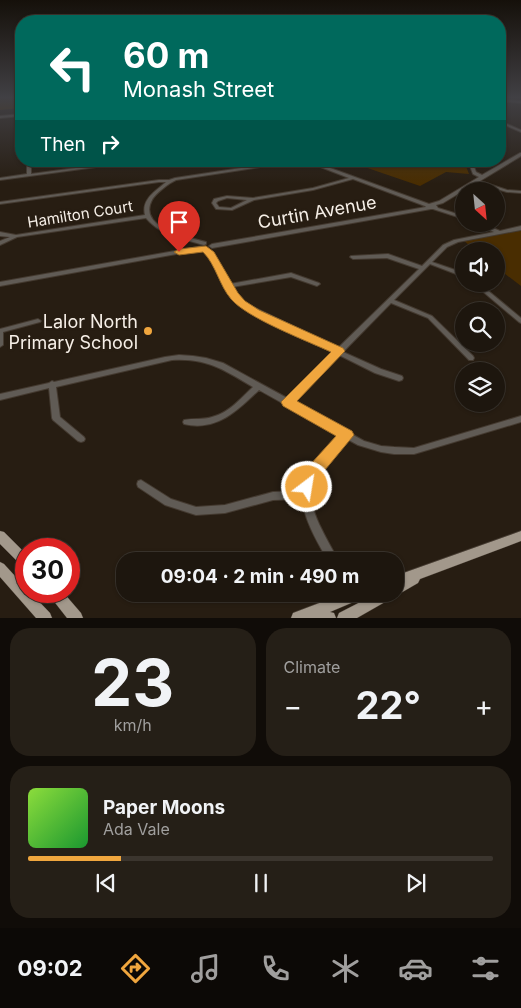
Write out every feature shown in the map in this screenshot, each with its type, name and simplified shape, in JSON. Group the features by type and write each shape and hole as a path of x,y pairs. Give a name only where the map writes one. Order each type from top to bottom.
{"main road":[{"path":"0,536 15,551"},
{"path":"404,579 521,536"},
{"path":"0,568 45,618"},
{"path":"404,585 431,570"},
{"path":"298,618 336,602"},
{"path":"354,602 357,610"},
{"path":"344,618 372,602"},
{"path":"63,603 76,618"},
{"path":"316,611 329,618"}],"street":[{"path":"509,126 521,131"},
{"path":"506,163 521,154"},
{"path":"29,167 29,175"},
{"path":"0,179 93,167"},
{"path":"0,203 156,181 170,181 259,167"},
{"path":"324,167 455,215"},
{"path":"472,167 474,173 482,177"},
{"path":"432,206 499,167"},
{"path":"253,199 232,209 218,208 214,204 216,200 225,197 253,199 313,189 354,178"},
{"path":"170,181 150,199 146,207 147,216 151,222 161,229 176,236 193,240 206,247 236,299 246,307 338,352 378,371 399,378"},
{"path":"476,181 507,191 521,192"},
{"name":"Curtin Avenue","path":"0,284 432,206"},
{"name":"Hamilton Court","path":"0,243 16,236 147,216"},
{"path":"505,231 521,228"},
{"path":"288,402 444,246 452,242 499,232"},
{"name":"Hamilton Court","path":"0,234 16,236"},
{"path":"353,257 388,256 422,268"},
{"path":"428,262 455,272"},
{"path":"228,286 286,275 300,277 317,284"},
{"path":"487,292 521,321"},
{"path":"390,301 430,317 470,358"},
{"path":"0,345 0,331 38,321"},
{"path":"0,396 165,359 183,357 214,362 361,443 380,449 414,451 521,419"},
{"path":"52,384 56,418 81,439"},
{"path":"187,422 205,423 221,419 259,386"},
{"path":"329,552 312,517 306,495 309,481 314,472 346,435"},
{"path":"141,484 168,502 196,511 225,509 273,496 306,495"}],"shaded area":[{"path":"365,167 466,167 469,174 446,172 420,186"},
{"path":"521,230 521,286 505,274 505,242 464,241"}],"place":[{"name":"Lalor North Primary School","path":"148,331"}],"route":[{"path":"179,252 206,249 233,295 246,307 339,351 288,402 346,435 314,472 307,487"}]}
